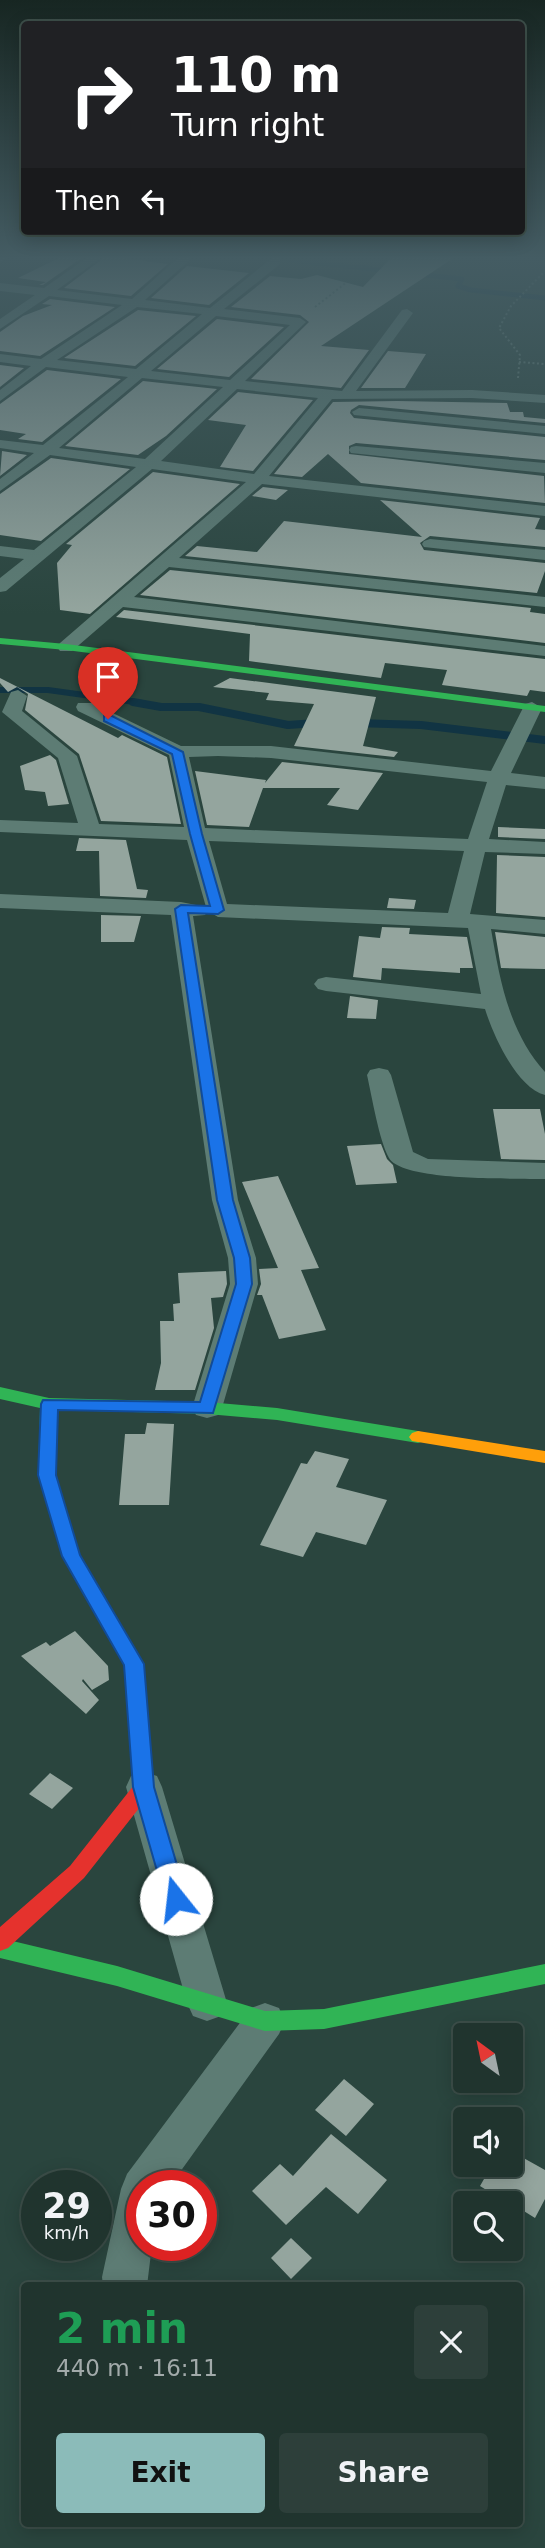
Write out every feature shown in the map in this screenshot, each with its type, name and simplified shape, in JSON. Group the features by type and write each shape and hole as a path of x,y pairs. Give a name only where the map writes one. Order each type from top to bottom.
{"street":[{"path":"0,397 27,376"},
{"path":"0,485 49,450 138,376"},
{"path":"147,376 337,395 472,394 545,399"},
{"path":"0,587 149,464 245,376"},
{"path":"66,647 168,562 258,479 353,376"},
{"path":"359,412 545,430"},
{"path":"0,444 258,479 545,511"},
{"path":"356,450 545,468"},
{"path":"430,544 545,555"},
{"path":"0,551 40,556"},
{"path":"168,562 545,602"},
{"path":"120,601 545,651"},
{"path":"0,641 66,647 539,708"},
{"path":"18,696 12,712 67,756 91,830"},
{"path":"85,707 178,752 271,752 545,783"},
{"path":"539,708 516,736 476,844 468,920 494,1003 517,1054 545,1087"},
{"path":"178,752 196,834 218,910"},
{"path":"0,826 545,848"},
{"path":"0,901 468,920 545,927"},
{"path":"181,909 225,1200 242,1258 244,1284 207,1408"},
{"path":"326,984 494,1003"},
{"path":"379,1075 401,1156 413,1164 428,1167 545,1171"},
{"path":"0,1393 49,1404 207,1408 345,1423 545,1457"},
{"path":"49,1404 47,1475 71,1556 134,1664 144,1787 207,2003"},
{"path":"0,1941 77,1872 144,1787"},
{"path":"0,1948 117,1976 265,2021 324,2019 545,1975"},
{"path":"156,2170 265,2021"},
{"path":"125,2282 127,2261"}],"path":[{"path":"517,397 518,376"}],"building":[{"path":"0,376 14,376 0,387"},
{"path":"39,376 96,376 121,379 42,442 18,439 26,434 0,430 0,404"},
{"path":"254,376 350,376 341,388 251,379"},
{"path":"370,376 412,376 405,388 361,388"},
{"path":"143,381 217,389 166,436 138,455 65,446"},
{"path":"238,392 313,400 253,471 220,467 246,425 208,420"},
{"path":"333,402 507,403 510,412 523,412 524,417 545,419 545,423 359,405 350,413 354,418 545,437 545,460 356,443 349,446 349,454 544,476 545,503 361,483 328,454 302,477 274,474"},
{"path":"2,451 27,455 0,476"},
{"path":"51,458 130,469 41,541 0,535 0,494"},
{"path":"153,472 240,484 90,614 60,610 57,563 72,545 66,544"},
{"path":"263,487 288,490 276,500 252,496"},
{"path":"380,500 540,518 535,529 545,530 545,547 430,536 420,543 424,550 545,563 537,593 185,556 197,546 257,552 284,521 422,537"},
{"path":"170,570 531,608 530,612 545,614 545,643 140,595"},
{"path":"124,610 545,659 545,692 530,690 527,696 442,685 447,670 385,663 381,678 249,661 250,634 116,617"},
{"path":"0,678 118,738 122,735 167,757 181,824 101,821 79,754 25,710 28,694 17,687 8,692 0,683"},
{"path":"230,678 376,697 363,746 398,752 394,757 294,746 314,704 266,700 269,693 213,687"},
{"path":"50,755 56,760 69,804 48,806 45,792 25,790 20,766"},
{"path":"282,762 383,773 358,810 327,805 340,788 263,788 249,827 207,825 195,771 266,780 265,783"},
{"path":"498,827 545,829 545,839 498,837"},
{"path":"79,838 126,840 137,889 148,890 146,898 100,896 99,851 76,851"},
{"path":"497,855 545,857 545,917 496,913"},
{"path":"389,898 416,900 414,909 387,908"},
{"path":"101,915 141,916 134,942 101,942"},
{"path":"382,927 410,928 409,934 467,937 473,968 460,968 460,973 382,968 381,980 353,977 359,936 380,938"},
{"path":"495,932 545,937 545,969 501,968"},
{"path":"350,996 378,1000 376,1019 347,1018"},
{"path":"493,1109 540,1109 545,1134 545,1160 501,1159"},
{"path":"381,1144 387,1159 393,1165 397,1183 356,1185 347,1146"},
{"path":"278,1176 319,1268 301,1270 326,1330 279,1339 262,1295 257,1295 261,1284 259,1269 278,1268 242,1182"},
{"path":"226,1271 227,1284 223,1297 211,1298 214,1328 195,1390 155,1390 161,1363 160,1321 174,1321 173,1304 180,1303 178,1273"},
{"path":"147,1423 174,1424 169,1505 119,1505 125,1434 145,1434"},
{"path":"315,1451 349,1459 336,1487 387,1500 366,1545 316,1532 303,1557 260,1545 301,1463 307,1464"},
{"path":"75,1631 108,1666 109,1680 92,1690 83,1679 82,1681 99,1700 86,1714 21,1656 46,1642 50,1646"},
{"path":"50,1773 73,1788 52,1809 29,1794"},
{"path":"344,2079 374,2104 346,2136 315,2110"},
{"path":"331,2134 387,2180 358,2214 326,2187 286,2225 252,2191 280,2164 293,2176"},
{"path":"523,2158 545,2170 545,2199 535,2218 523,2210 523,2191 488,2191 480,2186 485,2177 523,2177"},
{"path":"291,2238 312,2258 291,2279 271,2258"}],"waterway":[{"path":"0,690 48,690 142,703"},
{"path":"133,702 161,707 199,707 288,725 316,723"},
{"path":"356,723 421,725 545,740"}],"traffic: fast":[{"path":"0,641 66,647 545,709"},
{"path":"0,1393 49,1404 207,1408 277,1414 418,1437"},
{"path":"49,1404 47,1475 71,1556 134,1664 136,1694"},
{"path":"0,1948 117,1976 265,2021 324,2019 545,1974"}],"traffic: slow":[{"path":"418,1437 545,1457"}],"traffic: jam":[{"path":"0,1941 77,1872 144,1787 136,1694"}],"route":[{"path":"108,719 178,752 196,834 218,910 181,909 225,1200 242,1258 244,1284 207,1408 49,1404 47,1475 71,1556 134,1664 144,1787 176,1899"}]}
